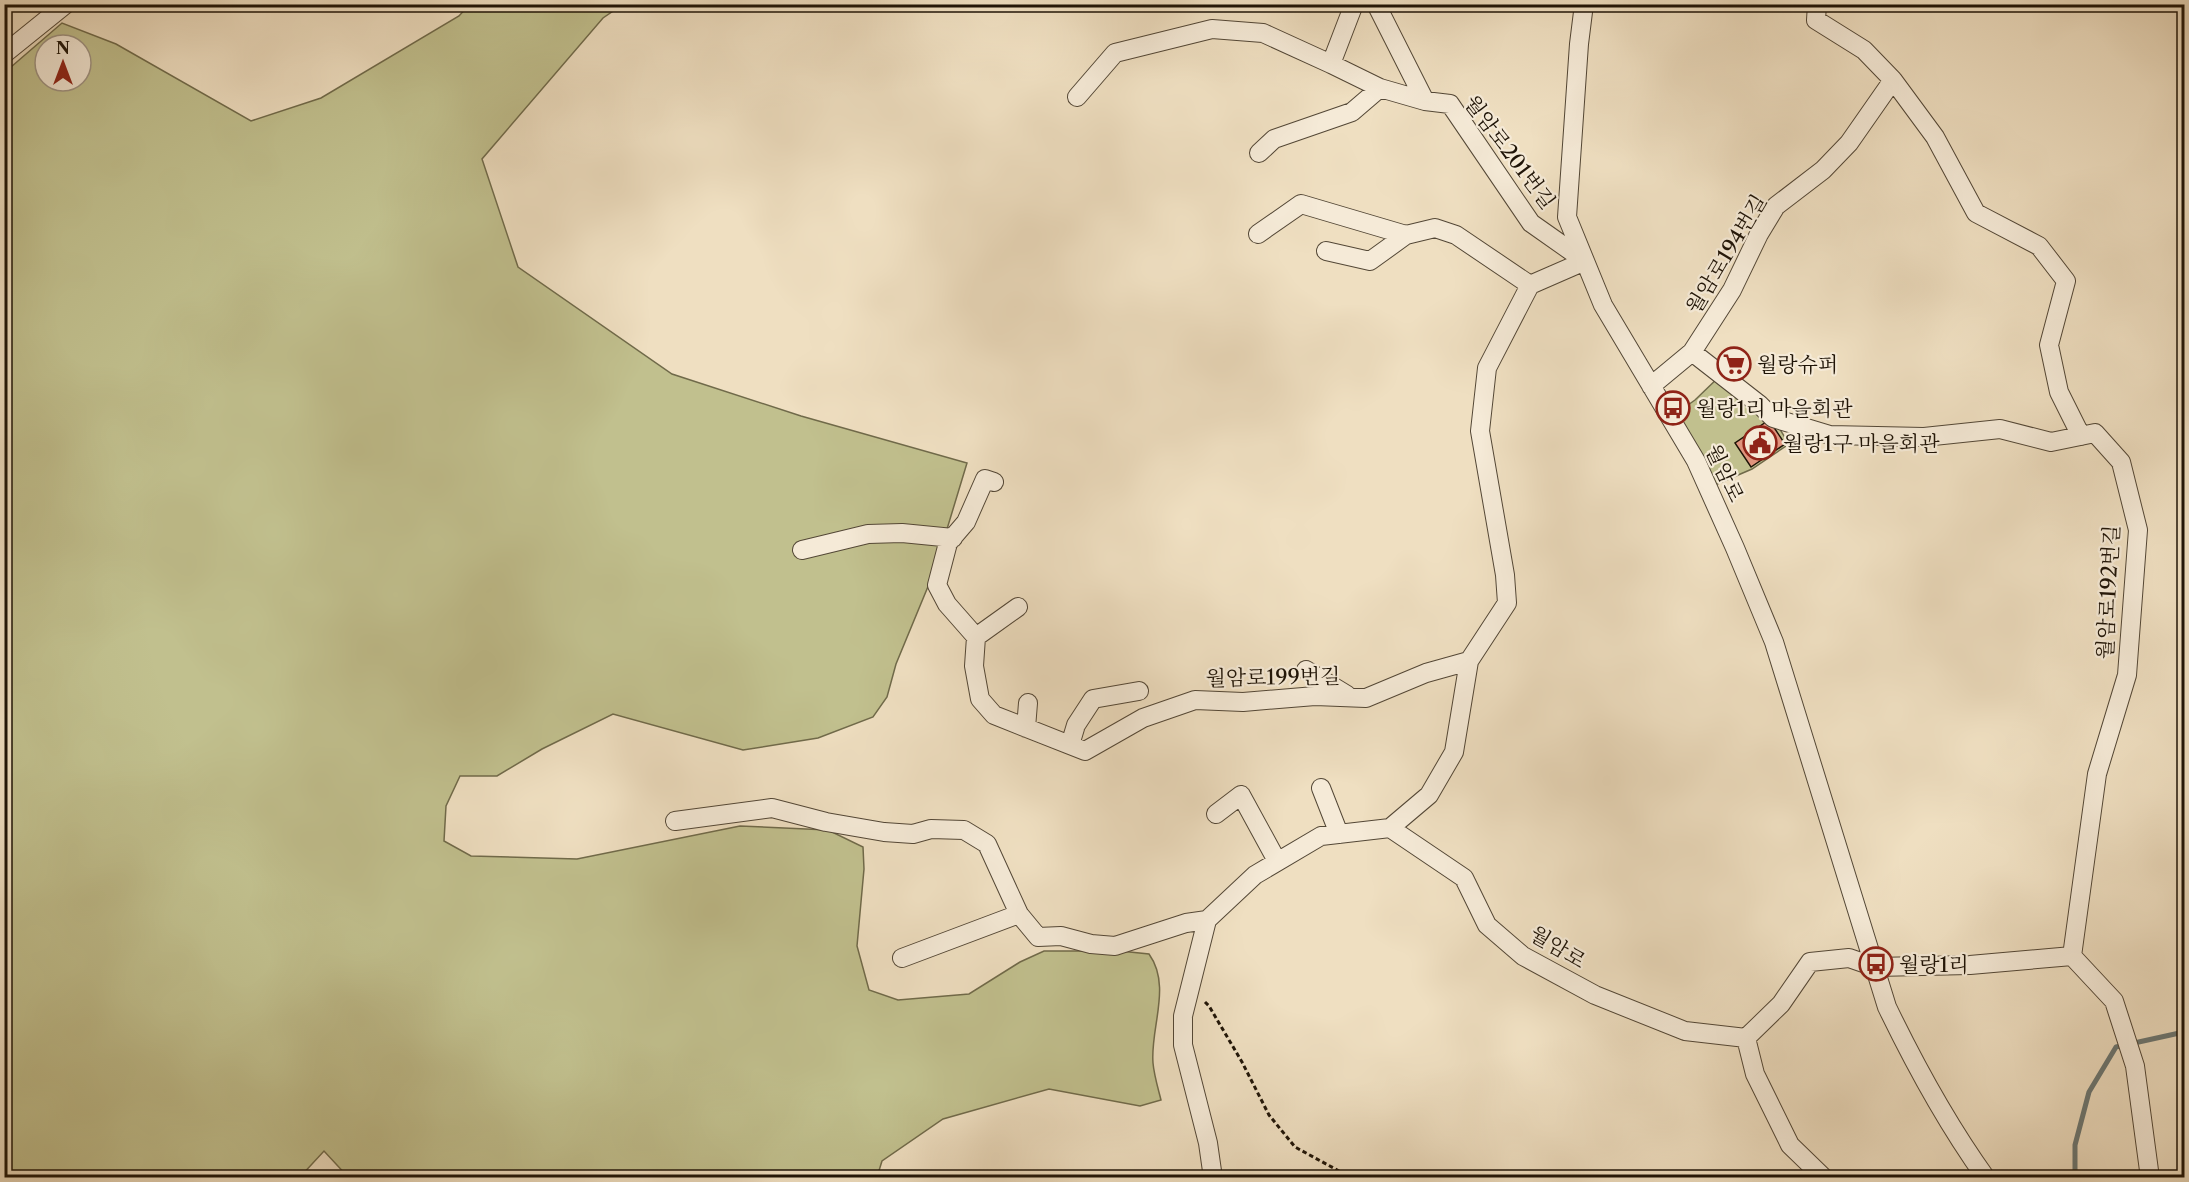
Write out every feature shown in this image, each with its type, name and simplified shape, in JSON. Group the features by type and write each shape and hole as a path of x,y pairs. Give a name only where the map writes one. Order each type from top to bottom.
{"street":[{"path":"4,54 66,4"},
{"path":"1331,64 1354,4"},
{"path":"1376,4 1425,101"},
{"name":"월암로","path":"1584,4 1579,44 1567,218 1603,305 1696,461 1735,548 1773,642 1887,1006 1913,1062 1959,1140 1986,1177"},
{"path":"1817,4 1816,20 1864,50 1893,80 1935,137 1976,213 2039,246 2066,281 2049,345 2059,392 2081,436"},
{"name":"월암로201번길","path":"1077,97 1115,53 1212,29 1263,33 1380,88 1425,101 1450,104 1531,223 1585,261"},
{"name":"월암로194번길","path":"1692,352 1732,290 1759,234 1776,206 1823,170 1849,143 1893,80"},
{"path":"1259,153 1274,139 1352,112 1380,88"},
{"path":"1258,234 1301,204 1406,235"},
{"path":"1326,251 1370,261 1406,235 1435,228 1456,235 1530,285"},
{"path":"1214,1178 1208,1143 1183,1045 1183,1016 1207,920 1255,875 1321,836 1390,828 1429,795 1454,752 1469,661 1507,603 1480,431 1487,368 1530,285 1585,261"},
{"path":"1652,386 1692,352"},
{"name":"월암로192번길","path":"1692,352 1760,405 1773,418 1830,435 1924,437 2000,429 2051,442 2096,433 2121,462 2138,530 2127,675 2097,774 2072,956"},
{"path":"994,482 985,479 966,522 948,543 937,585 947,604 976,637 1018,607"},
{"path":"802,550 868,534 902,533 953,538"},
{"name":"월암로199번길","path":"976,637 974,666 980,699 994,715 1085,751 1143,718 1195,700 1243,702 1315,696 1366,698 1426,673 1469,661"},
{"path":"1306,670 1352,698"},
{"path":"1070,745 1076,725 1092,699 1139,691"},
{"path":"1026,728 1028,703"},
{"path":"1321,788 1339,834"},
{"path":"1216,814 1241,795 1278,861"},
{"path":"675,821 771,808 826,822 884,832 913,834 931,829 964,830 987,844 1019,914 1038,937 1061,936 1091,944 1115,946 1186,923 1207,920"},
{"name":"월암로","path":"1390,828 1464,878 1487,925 1523,956 1595,995 1685,1031 1746,1038"},
{"path":"902,958 1019,914"},
{"path":"1824,1178 1790,1145 1755,1074 1746,1038 1781,1004 1810,962 1849,958 1875,967 1970,965 2072,956 2114,1001 2135,1066 2150,1178"}],"path":[{"path":"1190,989 1209,1006 1242,1062 1269,1115 1295,1146 1339,1171 1341,1178"}],"shaded area":[{"path":"469,5 622,5 603,18 482,159 518,267 672,374 801,416 967,463 934,572 896,664 887,697 873,717 818,738 743,750 613,714 542,749 497,776 460,776 446,806 444,841 471,856 577,859 740,826 828,830 863,847 864,869 857,946 869,990 898,1000 969,994 1020,962 1044,951 1120,951 1149,954 1156,966 1159,980 1160,993 1153,1063 1161,1100 1140,1106 1049,1089 943,1119 882,1161 877,1177 349,1178 324,1151 300,1177 5,1177 4,73 33,48 33,93 93,93 93,35 116,44 251,121 321,98 459,16"},
{"path":"62,23 88,33 50,33"},
{"path":"1721,375 1773,418 1789,444 1752,469 1708,488 1671,417 1695,400"}],"building":[{"name":"월랑1구 마을회관","path":"1769,420 1785,444 1751,467 1735,443"}],"waterway":[{"path":"2075,1178 2075,1145 2089,1092 2116,1047 2184,1032"}],"place":[{"name":"월랑슈퍼","path":"1734,364"},
{"name":"월랑1리 마을회관","path":"1673,408"},
{"name":"월랑1구 마을회관","path":"1760,443"},
{"name":"월랑1리","path":"1876,964"}]}
